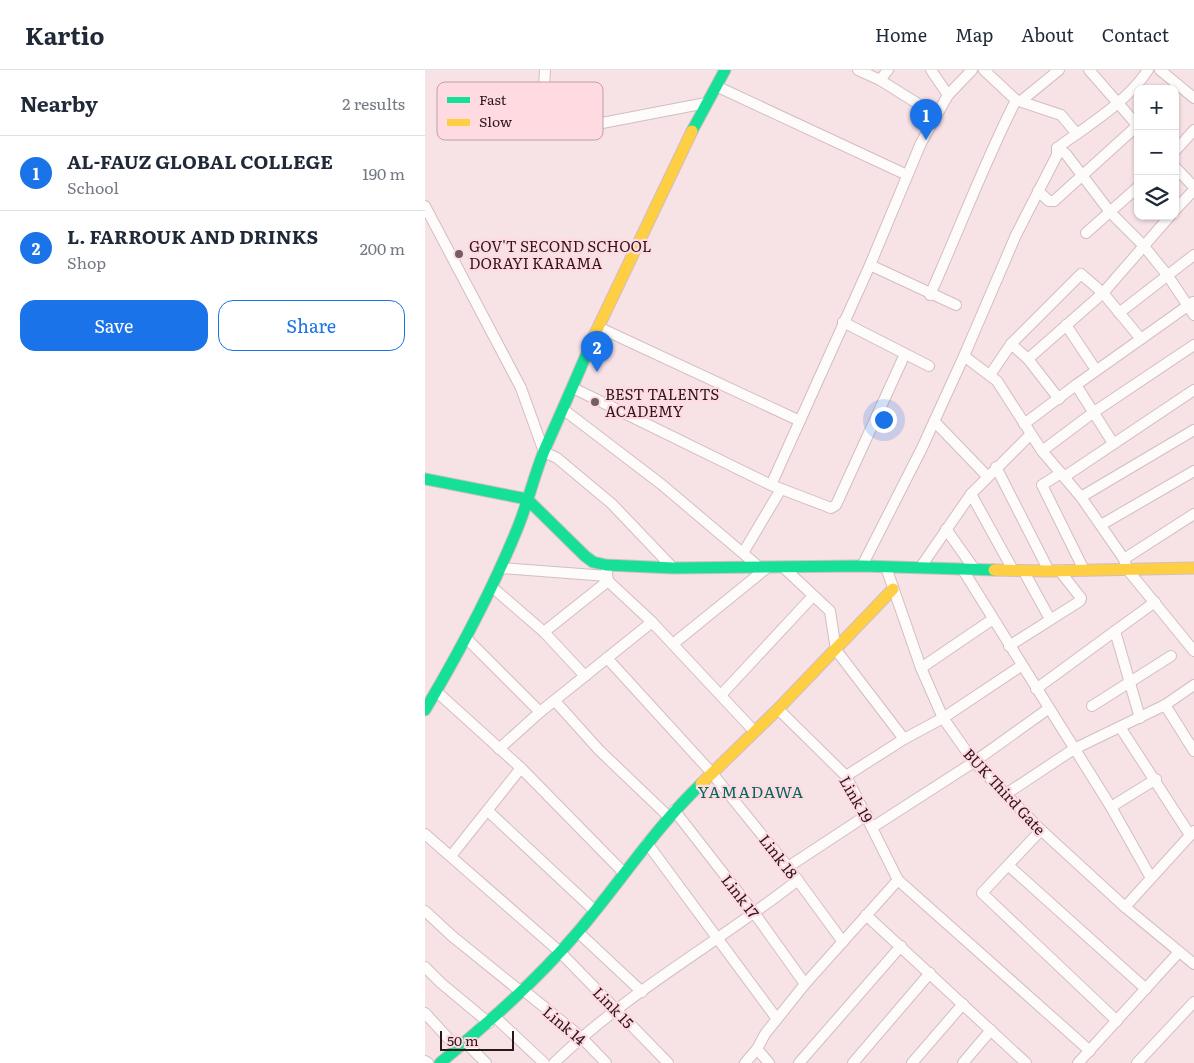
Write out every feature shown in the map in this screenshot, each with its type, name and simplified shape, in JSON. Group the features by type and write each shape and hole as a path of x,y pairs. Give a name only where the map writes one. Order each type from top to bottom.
{"street":[{"path":"425,710 467,640 501,568 519,525 544,452 564,410 598,327 706,103 725,70"},
{"path":"858,70 880,80 936,115"},
{"path":"880,80 888,70"},
{"path":"931,70 948,95"},
{"path":"743,553 776,487 800,421 870,265 907,175 936,115 948,95 972,70"},
{"path":"984,70 1019,100 1061,116 1077,134"},
{"path":"930,295 992,147 1019,100 1059,70"},
{"path":"1089,70 1116,103 1134,121"},
{"path":"1057,148 1116,103 1143,78 1148,70"},
{"path":"1160,70 1173,85"},
{"path":"716,86 907,175"},
{"path":"1179,89 1194,98"},
{"path":"603,123 706,103"},
{"path":"1038,191 1049,201 1054,201 1134,129"},
{"path":"1179,147 1194,130"},
{"path":"1057,148 1066,154 1110,212 1143,245 1191,304 1194,315"},
{"path":"862,566 934,421 964,356 1015,234 1057,155 1057,148"},
{"path":"1179,172 1194,189 1179,206"},
{"path":"1086,233 1134,191"},
{"path":"425,206 521,388 544,452 557,458 612,504 673,568"},
{"path":"1028,359 1103,293 1166,220"},
{"path":"1119,313 1194,255"},
{"path":"870,265 956,306"},
{"path":"990,375 1011,344 1081,274 1103,293 1141,339"},
{"path":"1025,424 1096,370 1191,304"},
{"path":"843,322 929,366"},
{"path":"1066,325 1096,370"},
{"path":"598,327 800,421"},
{"path":"1011,344 1028,359 1059,399"},
{"path":"1042,451 1094,412 1194,345"},
{"path":"573,388 776,487 833,508 905,354"},
{"path":"964,356 990,375 1009,396 1030,435 1081,497 1125,564 1194,651"},
{"path":"1076,385 1113,444"},
{"path":"1084,570 1042,485 1113,444 1194,390"},
{"path":"564,410 661,484 743,553 764,567"},
{"path":"934,421 987,476"},
{"path":"1081,497 1194,430"},
{"path":"920,568 971,494 995,467 1030,435"},
{"path":"995,467 1054,571 1081,598 1009,646"},
{"path":"1101,525 1194,471"},
{"path":"425,479 527,499 585,556 607,574 754,731"},
{"path":"971,494 1050,619"},
{"path":"1125,564 1194,514"},
{"path":"946,529 975,570"},
{"path":"501,568 607,574 673,568 764,567 862,566 1054,571 1084,570 1125,564 1194,568"},
{"path":"673,644 764,567"},
{"path":"783,567 830,611 836,650 904,739"},
{"name":"BUK Third Gate","path":"886,567 921,668 943,718 974,762 1041,830 1125,908 1194,964"},
{"path":"963,570 1035,689 1111,807 1151,878"},
{"path":"544,632 607,574"},
{"path":"492,587 544,632 585,676"},
{"path":"440,1063 492,1020 560,952 578,932 671,813 836,650 893,589"},
{"path":"721,695 813,596"},
{"path":"1035,689 1155,602"},
{"path":"921,668 993,619"},
{"path":"499,749 540,712 652,622"},
{"path":"1115,631 1140,718"},
{"path":"467,640 540,712"},
{"path":"1092,706 1171,656"},
{"name":"Link 18","path":"607,658 711,772 788,867 843,942"},
{"path":"846,776 904,739 943,718 1021,666"},
{"path":"1006,794 1074,749 1165,705 1194,684"},
{"path":"437,692 521,768 624,873"},
{"name":"Link 17","path":"555,701 599,750 671,813 755,914 805,984"},
{"path":"1165,705 1194,751"},
{"name":"Link 19","path":"778,708 846,776 899,880"},
{"path":"873,826 974,762 1048,709"},
{"path":"1120,727 1192,833 1125,908"},
{"path":"451,856 521,768"},
{"path":"1111,807 1156,779"},
{"path":"488,811 595,910"},
{"path":"788,867 867,815"},
{"path":"1041,830 1009,866 982,891 983,895 1117,1021"},
{"name":"Link 15","path":"425,834 560,952 668,1063"},
{"path":"647,843 777,1019"},
{"path":"1009,866 1145,989"},
{"path":"554,1063 581,1037 617,1009 755,914 798,880"},
{"path":"745,1063 757,1049 765,1034 805,984 899,880 1090,1051"},
{"name":"Link 14","path":"425,911 452,936 581,1037 606,1063"},
{"path":"866,916 991,1030 1020,1061"},
{"path":"578,932 642,992"},
{"path":"799,1063 901,946"},
{"path":"1079,1063 1179,952"},
{"path":"425,967 441,983 492,1020 544,1063"},
{"path":"853,1063 930,973"},
{"path":"1137,1063 1194,1002"},
{"path":"912,1063 963,1004"},
{"path":"425,1012 462,1046 486,1063"},
{"path":"963,1063 991,1030"},
{"path":"757,1049 769,1063"}],"traffic: fast":[{"path":"692,131 725,70"},
{"path":"425,710 463,643 508,551 522,518 544,451 594,336"},
{"path":"425,479 527,499 585,556 593,562 606,565 673,568 862,566 994,570"},
{"path":"440,1063 511,1001 561,951 668,819 701,784"}],"traffic: slow":[{"path":"594,336 692,131"},
{"path":"994,570 1049,571 1194,568"},
{"path":"701,784 778,709 893,589"}],"place":[{"name":"AL-FAUZ GLOBAL COLLEGE","path":"926,140"},
{"name":"GOV'T SECOND SCHOOL DORAYI KARAMA","path":"459,254"},
{"name":"L. FARROUK AND DRINKS","path":"597,372"},
{"name":"BEST TALENTS ACADEMY","path":"595,402"}],"district":[{"name":"YAMADAWA","path":"751,791"}]}
